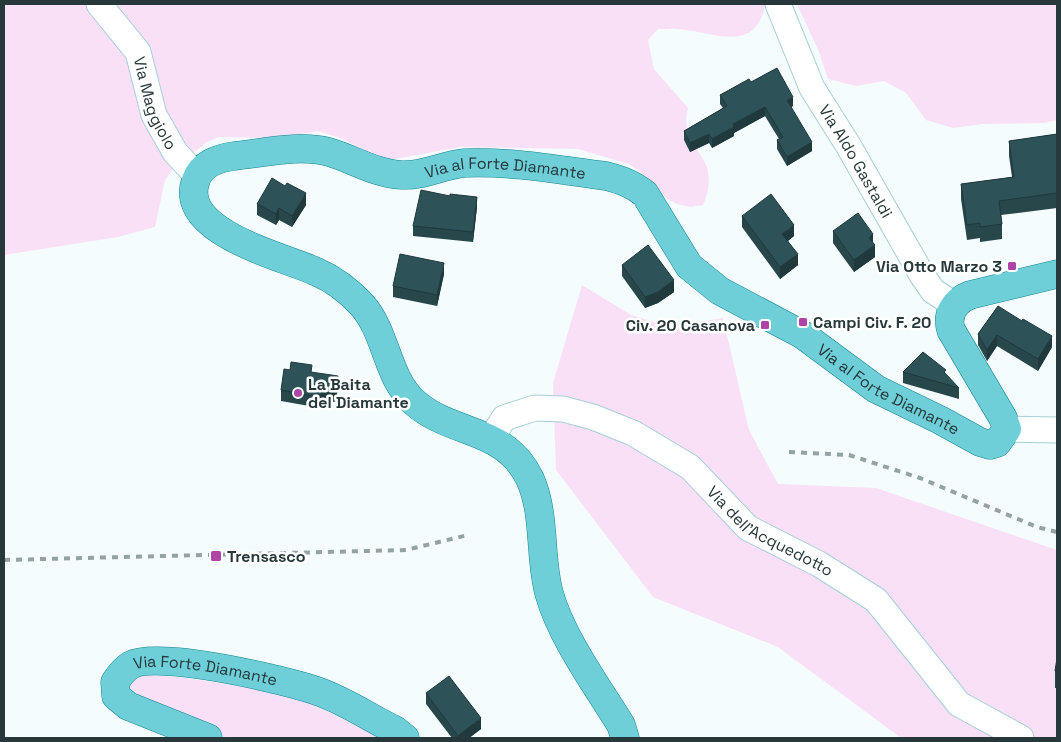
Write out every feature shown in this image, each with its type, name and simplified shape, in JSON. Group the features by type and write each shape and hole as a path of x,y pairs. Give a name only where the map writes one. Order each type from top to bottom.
{"main road":[{"name":"Via al Forte Diamante","path":"197,176 204,167 223,157 316,149 382,172 400,176 417,175 462,164 498,163 606,176 622,180 635,186 645,194 689,266 720,292 803,335 876,389 980,442 990,445 997,443 1007,429"},
{"path":"197,176 194,197 200,210 213,225 235,240 320,273 345,290 362,305 375,324 396,380 412,400 432,415 492,439 505,447 517,459 530,480 539,513 549,593 569,640 621,725 625,738"},
{"path":"1007,429 1003,418 951,330 949,317 955,305 970,295 1057,274"},
{"name":"Via Forte Diamante","path":"208,738 128,706 116,696 115,682 131,665 155,660 214,667 272,679 318,692 395,730 405,738"}],"street":[{"name":"Via Maggiolo","path":"99,4 138,52 154,115 175,152 197,176"},
{"name":"Via Aldo Gastaldi","path":"778,4 812,88 848,145 922,275 933,290 955,305"},
{"name":"Via dell'Acquedotto","path":"492,439 504,418 535,408 563,409 593,417 633,433 690,467 748,528 819,564 876,600 959,704 1021,738"},
{"path":"1007,429 1057,430"}],"shaded area":[{"path":"4,4 763,4 765,6 760,20 753,30 744,35 734,37 678,29 658,29 648,40 654,69 688,108 686,123 689,134 705,163 708,174 708,188 703,205 690,207 677,204 666,198 649,179 629,164 578,149 460,147 390,160 378,158 343,139 318,131 277,138 219,137 207,142 174,168 165,180 155,227 118,237 4,255"},
{"path":"797,4 1057,4 1057,120 1044,123 983,124 953,128 926,120 906,93 884,81 856,86 828,79 819,52"},
{"path":"582,285 631,315 671,327 723,318 749,430 778,484 876,488 1057,550 1057,738 901,738 778,647 653,597 556,470 553,383"},
{"path":"142,675 180,677 291,694 382,738 226,738 201,723 136,697 126,682"}],"building":[{"path":"777,68 793,97 787,100 812,142 787,157 777,140 783,137 765,107 733,124 734,127 712,139 709,134 690,143 684,131 727,106 720,95 749,79 751,82"},
{"path":"1057,134 1057,193 999,201 1002,224 980,227 980,223 967,225 961,184 1014,177 1009,141"},
{"path":"272,178 285,186 287,183 306,193 292,216 279,208 276,214 257,204"},
{"path":"421,190 450,196 450,194 477,197 473,232 413,226"},
{"path":"771,194 794,225 782,234 798,254 780,267 742,216"},
{"path":"858,213 873,234 869,238 875,245 854,260 833,231"},
{"path":"648,245 674,280 658,292 645,297 622,265"},
{"path":"400,254 444,263 437,295 393,286"},
{"path":"998,306 1052,336 1038,359 997,335 987,350 978,334"},
{"path":"923,352 946,370 944,372 959,388 903,372"},
{"path":"291,362 312,365 311,372 338,376 336,389 315,396 281,390 284,369 290,370"},
{"path":"449,676 481,718 458,736 426,693"}],"railway":[{"path":"789,452 849,455 920,478 1037,527 1057,532"},
{"path":"4,560 406,550 468,535"}],"place":[{"name":"Via Otto Marzo 3","path":"1012,266"},
{"name":"Campi Civ. F. 20","path":"803,322"},
{"name":"Civ. 20 Casanova","path":"765,325"},
{"name":"La Baita del Diamante","path":"298,393"},
{"name":"Trensasco","path":"216,556"}]}
